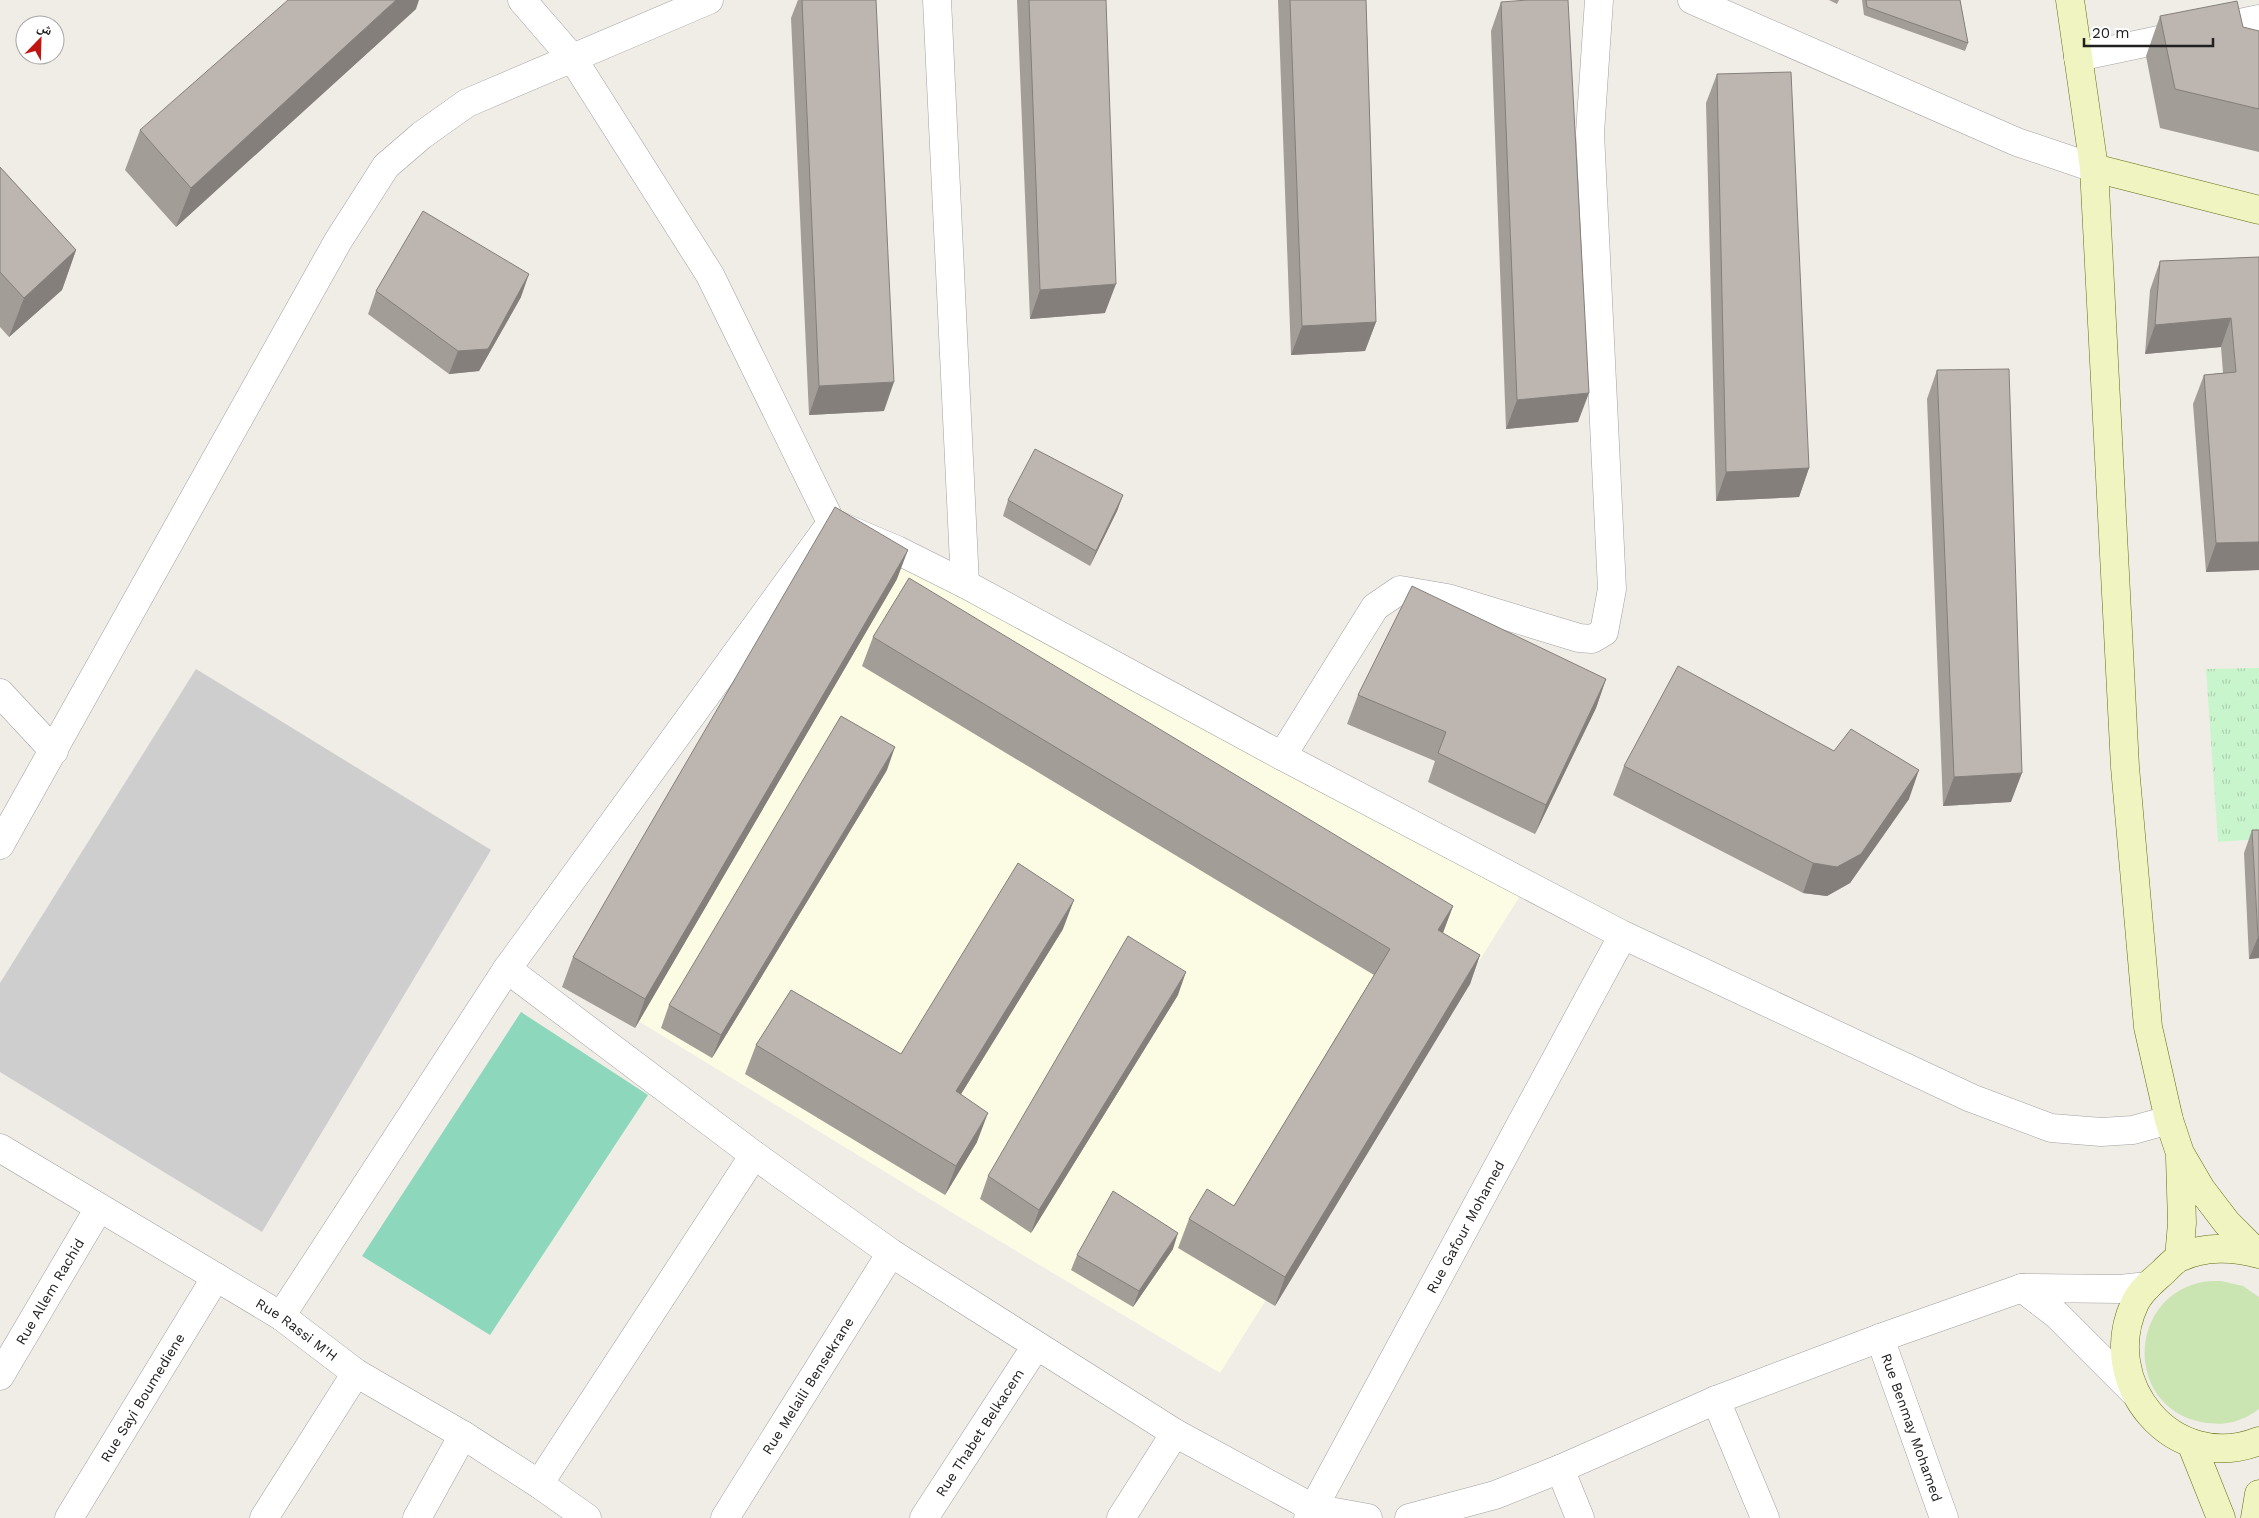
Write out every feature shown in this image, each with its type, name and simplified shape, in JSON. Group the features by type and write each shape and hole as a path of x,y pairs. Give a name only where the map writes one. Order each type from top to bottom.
{"main road":[{"path":"2070,0 2094,168 2126,777 2148,1027 2169,1120 2180,1153 2201,1189 2258,1254"},
{"path":"2094,168 2259,210"},
{"path":"2179,1258 2182,1206 2180,1153"},
{"path":"2258,1254 2231,1248 2205,1250 2179,1258 2148,1286 2135,1301 2125,1330 2125,1362 2134,1392 2148,1414 2168,1431 2191,1443 2212,1447 2233,1448 2259,1441"},
{"path":"2191,1443 2221,1518"},
{"path":"2255,1518 2259,1494"}],"street":[{"path":"522,0 573,59 710,275 832,522 897,550 965,584 1282,756 1623,935 1972,1098 2051,1128 2101,1132 2133,1130 2169,1120"},
{"path":"0,844 54,751 338,241 386,166 422,135 467,103 709,0"},
{"path":"936,0 965,584"},
{"path":"1282,756 1375,608 1400,590 1447,598 1579,638 1592,639 1604,632 1612,589 1590,133 1599,0"},
{"path":"1692,0 2017,142 2094,168"},
{"path":"2078,57 2259,19"},
{"path":"281,1316 507,969 832,522"},
{"path":"0,693 54,751"},
{"name":"Rue Gafour Mohamed","path":"1311,1513 1623,935"},
{"path":"507,969 754,1155 891,1253 1036,1346 1175,1433 1311,1513 1368,1518"},
{"name":"Rue Rassi M'H","path":"0,1148 281,1316 356,1373 463,1434 539,1484 580,1516"},
{"path":"539,1484 754,1155"},
{"name":"Rue Allem Rachid","path":"0,1376 99,1208"},
{"name":"Rue Melaili Bensekrane","path":"725,1518 891,1253"},
{"name":"Rue Sayi Boumediene","path":"70,1518 216,1278"},
{"path":"1409,1518 1495,1495 1560,1469 1716,1400 1880,1338 2022,1288 2120,1289 2148,1286"},
{"path":"2022,1288 2057,1315 2134,1392"},
{"name":"Rue Benmay Mohamed","path":"1880,1338 1944,1518"},
{"name":"Rue Thabet Belkacem","path":"924,1518 1036,1346"},
{"path":"264,1518 356,1373"},
{"path":"1716,1400 1765,1518"},
{"path":"1121,1518 1175,1433"},
{"path":"417,1518 463,1434"},
{"path":"1560,1469 1580,1518"}],"shaded area":[{"path":"847,538 1525,888 1220,1373 951,1212 576,983"},
{"path":"196,669 491,850 262,1232 0,1072 0,983"}],"green space":[{"path":"2259,668 2259,839 2218,842 2206,669"},
{"path":"521,1012 648,1095 490,1335 362,1256"},
{"path":"2221,1281 2243,1286 2259,1297 2259,1409 2247,1417 2234,1422 2215,1424 2201,1422 2177,1412 2159,1397 2149,1376 2145,1354 2148,1331 2158,1311 2174,1294 2198,1283"}],"building":[{"path":"288,0 396,0 191,188 140,130"},
{"path":"802,0 876,0 894,382 819,386"},
{"path":"1029,0 1106,0 1116,284 1040,290"},
{"path":"1290,0 1366,0 1376,322 1302,326"},
{"path":"1568,0 1589,393 1517,400 1501,2"},
{"path":"1866,0 1960,0 1968,43 1867,7"},
{"path":"2237,1 2243,27 2259,31 2259,109 2175,89 2160,16"},
{"path":"1791,72 1809,468 1726,472 1717,74"},
{"path":"0,167 76,250 24,298 0,272"},
{"path":"423,211 529,274 488,349 458,351 376,291"},
{"path":"2259,257 2259,542 2216,543 2204,375 2236,372 2231,318 2155,325 2160,261"},
{"path":"2009,369 2022,773 1954,777 1937,370"},
{"path":"1035,449 1123,495 1096,551 1008,500"},
{"path":"835,507 908,550 645,999 573,957"},
{"path":"909,578 1453,906 1438,930 1480,955 1285,1277 1189,1219 1207,1189 1234,1206 1390,949 873,637"},
{"path":"1412,586 1606,679 1546,805 1438,753 1446,732 1358,695"},
{"path":"1678,666 1834,751 1851,729 1919,770 1861,854 1837,867 1813,863 1624,766"},
{"path":"841,716 895,747 721,1035 669,1005"},
{"path":"2252,830 2259,830 2258,937"},
{"path":"1018,863 1074,900 956,1091 988,1113 956,1166 756,1045 791,990 901,1054"},
{"path":"1128,936 1186,972 1039,1210 988,1176"},
{"path":"1113,1191 1178,1233 1139,1291 1077,1255"}]}
